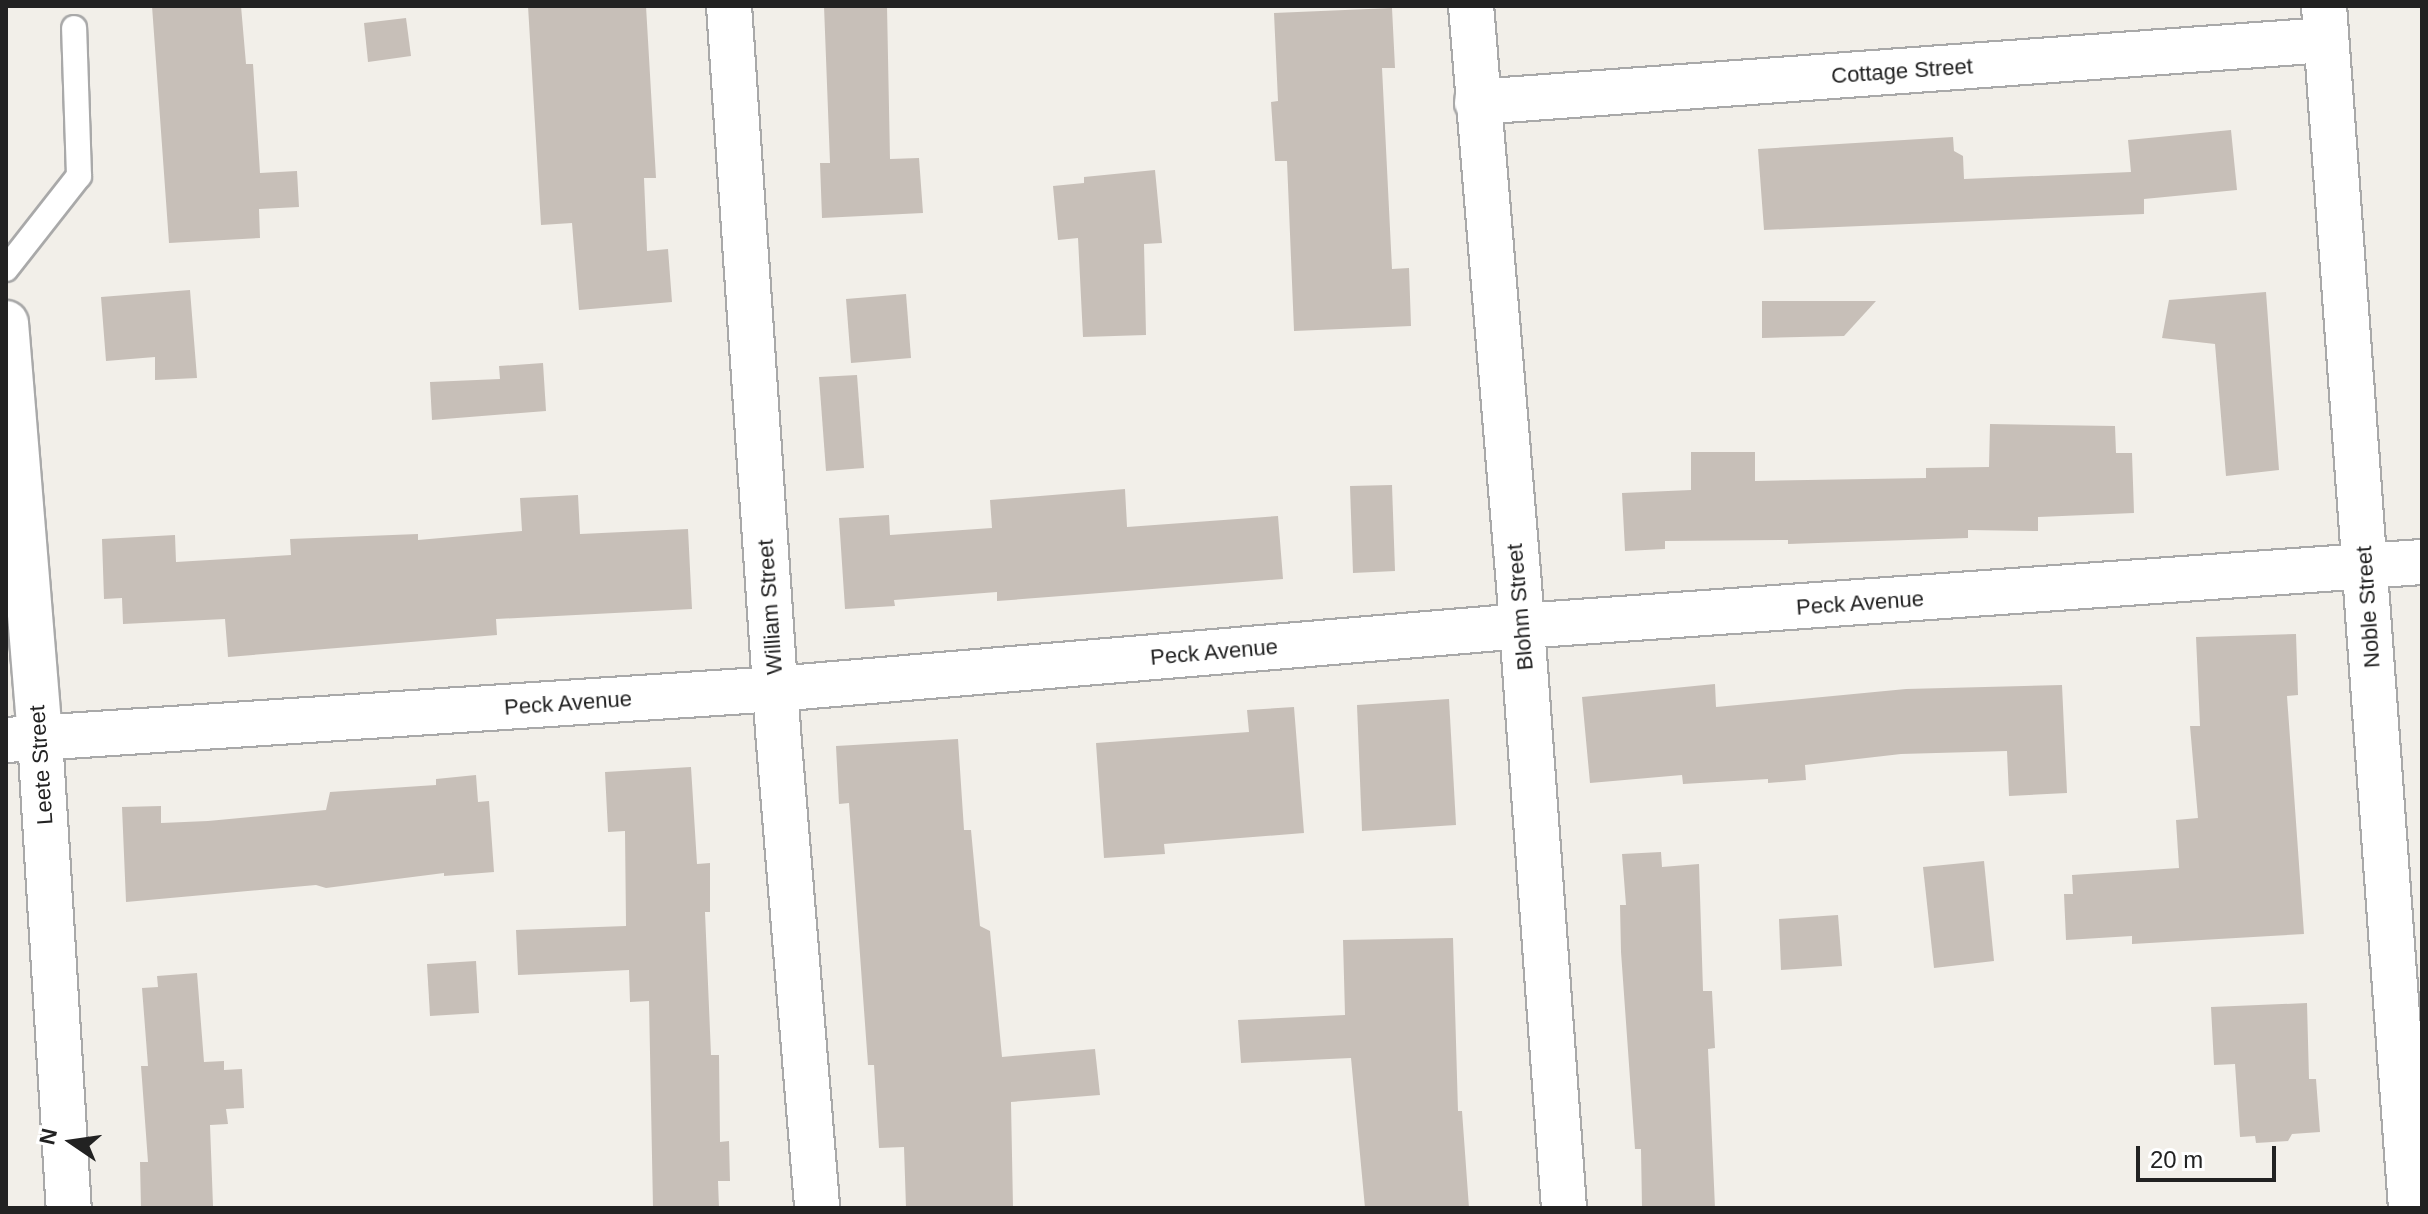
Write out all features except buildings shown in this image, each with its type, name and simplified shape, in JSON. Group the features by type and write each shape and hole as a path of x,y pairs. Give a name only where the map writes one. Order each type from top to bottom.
{"street":[{"name":"William Street","path":"729,6 775,689 817,1208"},
{"name":"Blohm Street","path":"1471,6 1522,626 1564,1208"},
{"name":"Cottage Street","path":"1477,102 2325,23"},
{"name":"Noble Street","path":"2325,23 2411,1208"},
{"name":"Leete Street","path":"6,323 23,739 69,1208"},
{"name":"Peck Avenue","path":"23,739 775,689 1522,626 2422,562"}],"lane":[{"path":"6,269 79,176 74,28"}]}
